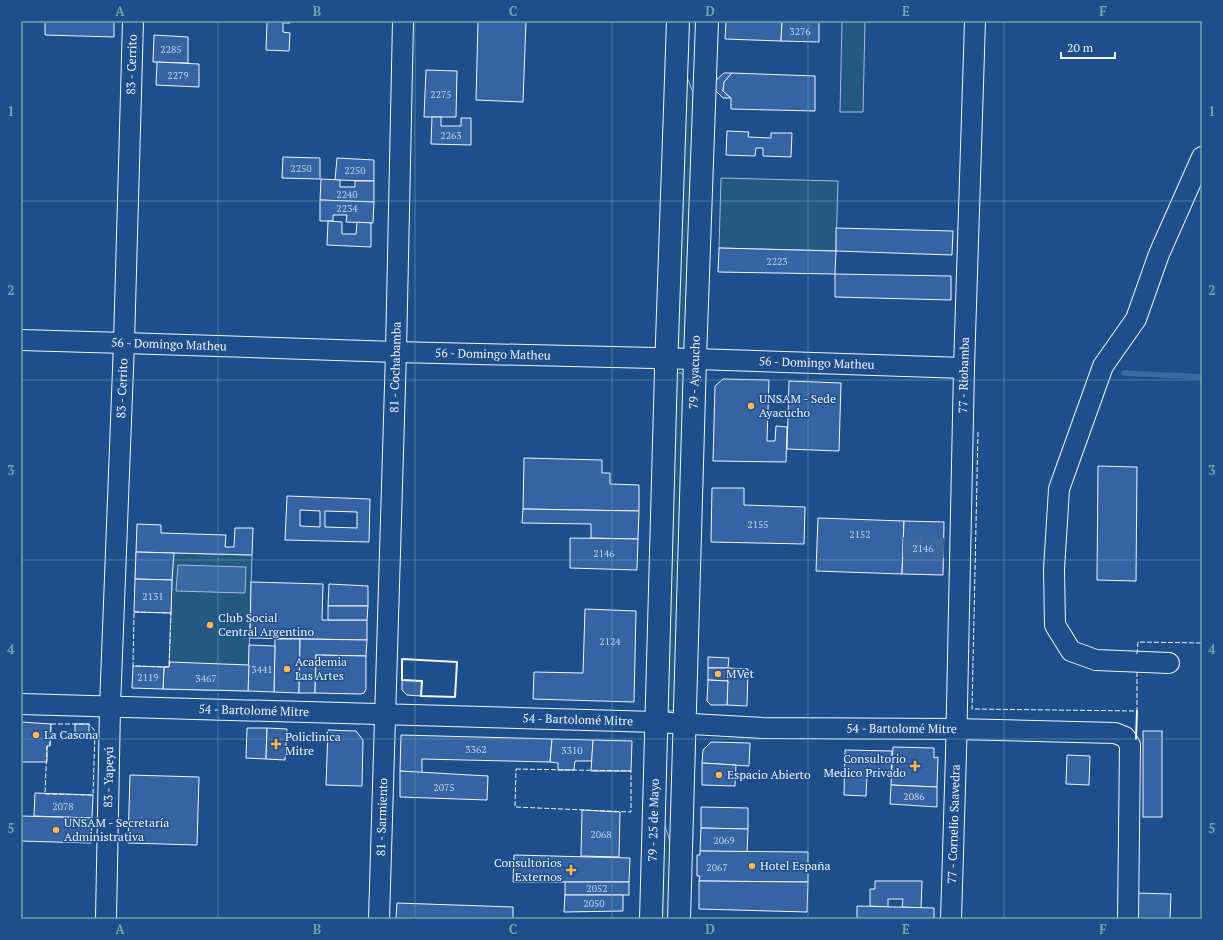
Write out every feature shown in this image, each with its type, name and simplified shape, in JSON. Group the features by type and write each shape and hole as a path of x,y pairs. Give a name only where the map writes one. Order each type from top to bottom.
{"main road":[{"path":"656,722 678,21"},
{"name":"79 - Ayacucho","path":"684,723 707,21"},
{"name":"79 - 25 de Mayo","path":"651,919 656,722"},
{"path":"679,919 684,723"}],"street":[{"name":"83 - Cerrito","path":"110,707 124,343 133,21"},
{"name":"81 - Cochabamba","path":"385,714 396,352 403,21"},
{"name":"77 - Riobamba","path":"956,729 952,549 964,368 975,21"},
{"path":"1169,663 1096,660 1071,651 1055,625 1054,569 1059,489 1103,366 1136,319 1159,254 1202,157"},
{"name":"56 - Domingo Matheu","path":"21,340 964,368"},
{"name":"54 - Bartolomé Mitre","path":"21,704 656,722 763,728 956,729 1115,733 1125,737 1130,745 1128,919"},
{"name":"83 - Yapeyú","path":"106,919 110,707"},
{"name":"81 - Sarmiento","path":"379,919 385,714"},
{"name":"77 - Cornelio Saavedra","path":"951,919 956,729"}],"shaded area":[{"path":"842,21 865,21 863,112 840,112"},
{"path":"688,25 687,77 694,95 685,346 682,349 676,345"},
{"path":"721,178 838,181 836,251 719,248"},
{"path":"678,373 682,373 684,377 675,708 672,711 669,711 666,708 675,376"},
{"name":"Club Social Central Argentino","path":"136,552 252,555 248,691 163,689 164,667 169,667 172,580 135,579"},
{"path":"178,565 246,567 245,593 176,591"},
{"path":"664,823 671,844 669,919 661,919"}],"building":[{"path":"45,21 114,21 114,37 45,35"},
{"path":"267,21 290,21 290,23 283,23 283,32 290,33 289,51 266,50"},
{"path":"478,21 526,21 523,102 476,100"},
{"path":"726,21 782,21 781,41 725,39"},
{"path":"782,21 819,21 819,42 781,41"},
{"path":"154,35 188,37 188,63 153,62"},
{"path":"157,62 199,64 199,87 156,85"},
{"path":"426,70 457,71 456,117 424,117"},
{"path":"724,73 732,73 724,82 723,91 731,98 723,98 715,90 715,81"},
{"path":"732,73 815,76 815,111 731,109 731,98 723,91 724,82"},
{"path":"432,117 441,117 441,126 461,126 461,118 471,118 471,145 431,144"},
{"path":"727,131 749,132 748,137 771,138 771,133 792,133 791,157 763,156 763,148 756,148 755,156 726,155"},
{"path":"283,157 320,158 320,179 282,178"},
{"path":"337,158 374,160 374,181 335,180"},
{"path":"321,179 340,180 340,187 355,187 355,181 374,181 374,202 320,200"},
{"path":"320,200 374,202 373,223 346,222 347,215 333,215 333,221 320,221"},
{"path":"328,221 342,222 342,234 356,234 357,222 371,223 371,247 327,245"},
{"path":"836,228 953,231 952,255 836,251"},
{"path":"719,248 836,251 835,274 718,272"},
{"path":"835,274 951,276 951,300 835,297"},
{"name":"UNSAM - Sede Ayacucho","path":"723,379 769,380 767,441 775,441 776,426 787,427 786,462 713,461 715,386"},
{"path":"789,381 841,383 839,451 787,449"},
{"path":"524,458 602,460 602,473 610,473 610,484 639,485 639,511 523,509"},
{"path":"1098,466 1137,467 1136,581 1097,580"},
{"path":"712,488 744,488 744,505 805,507 804,544 711,542"},
{"path":"287,496 370,499 369,542 285,540","holes":["300,510 320,511 320,527 300,526","325,511 357,512 357,528 325,527"]},
{"path":"523,509 639,511 638,539 591,538 591,524 522,523"},
{"path":"818,518 904,521 902,574 816,571"},
{"path":"904,521 944,522 943,575 902,574"},
{"path":"137,524 161,525 161,533 226,535 225,547 234,547 235,528 253,528 252,555 136,552"},
{"path":"570,538 638,539 637,570 570,568"},
{"path":"136,552 174,553 172,580 135,579"},
{"path":"135,579 172,580 171,613 134,612"},
{"path":"251,582 323,584 322,620 367,620 367,640 250,638"},
{"path":"329,584 368,586 368,606 328,606"},
{"path":"328,606 368,606 367,620 328,620"},
{"path":"585,609 636,611 634,702 533,699 534,672 583,673"},
{"name":"Academia Las Artes","path":"275,639 300,639 299,693 274,692"},
{"path":"300,639 367,640 366,656 316,655 315,693 299,693"},
{"path":"249,645 275,646 274,692 248,691"},
{"path":"316,655 366,656 366,689 364,693 315,693"},
{"path":"708,657 729,658 728,668 708,668"},
{"path":"170,662 249,665 248,691 163,689 164,667 169,667"},
{"path":"133,666 164,667 163,689 132,688"},
{"name":"MVet","path":"708,668 728,668 728,681 708,680"},
{"path":"728,668 748,669 747,706 727,705"},
{"path":"402,680 422,681 421,696 407,695 402,690"},
{"path":"708,680 728,681 727,705 711,705 707,701"},
{"name":"La Casona","path":"21,722 51,724 50,746 47,746 47,762 21,762"},
{"path":"75,724 89,724 89,734 75,734"},
{"path":"247,728 267,728 266,759 246,758"},
{"name":"Policlinica Mitre","path":"267,728 287,729 285,760 266,759"},
{"path":"328,730 356,731 363,740 362,786 326,785"},
{"path":"1143,731 1162,731 1162,817 1143,817"},
{"path":"401,735 552,739 550,762 422,759 422,773 400,771"},
{"path":"552,739 593,740 592,761 575,761 574,770 558,770 558,763 550,762"},
{"path":"593,740 632,741 631,771 591,771"},
{"path":"711,742 750,743 749,766 702,763 703,750"},
{"name":"Consultorio Medico Privado","path":"893,747 934,748 934,758 938,757 937,787 891,785"},
{"path":"845,750 892,751 891,775 867,775 866,796 844,795"},
{"path":"1067,755 1090,756 1089,785 1066,784"},
{"name":"Espacio Abierto","path":"702,763 736,765 735,786 702,785"},
{"path":"400,771 488,776 487,800 400,797"},
{"path":"130,775 199,777 197,845 128,843"},
{"path":"891,785 937,787 937,807 890,804"},
{"path":"35,793 93,795 92,818 34,816"},
{"path":"701,807 748,808 748,829 701,828"},
{"path":"582,810 620,812 619,857 581,856"},
{"name":"UNSAM - Secretaría Administrativa","path":"21,816 92,818 91,843 21,841"},
{"path":"701,828 748,829 747,852 700,851"},
{"name":"Hotel España","path":"700,851 808,852 808,882 699,881 700,876 697,876 697,855 700,855"},
{"name":"Consultorios Externos","path":"514,855 630,858 629,882 513,882"},
{"path":"699,881 808,882 807,912 699,909"},
{"path":"875,881 922,881 921,908 902,907 903,899 888,899 888,907 870,906 870,889 875,889"},
{"path":"565,882 629,882 629,895 565,895"},
{"path":"1135,893 1171,894 1170,919 1134,919"},
{"path":"565,895 623,895 623,911 564,912"},
{"path":"397,903 513,907 513,919 396,919"},
{"path":"857,906 934,908 934,919 857,919"}],"waterway":[{"path":"1124,373 1202,377"}],"tunnel":[{"path":"903,547 944,548"}],"fence":[{"path":"978,432 972,709 1137,711 1137,670"},
{"path":"134,612 171,613 169,667 133,666 134,612"},
{"path":"1137,654 1138,642 1202,643"},
{"path":"51,724 89,724 95,731 93,795 45,794 47,746 50,746 51,724"},
{"path":"516,769 631,771 631,812 515,807 516,769"}],"wall":[{"path":"402,659 457,662 455,697 421,696 422,681 402,680 402,659"},
{"path":"1136,739 1137,711"}],"place":[{"name":"UNSAM - Sede Ayacucho","path":"751,406"},
{"name":"Club Social Central Argentino","path":"210,625"},
{"name":"Academia Las Artes","path":"287,669"},
{"name":"MVet","path":"718,674"},
{"name":"La Casona","path":"36,735"},
{"name":"Policlinica Mitre","path":"276,744"},
{"name":"Consultorio Medico Privado","path":"915,766"},
{"name":"Espacio Abierto","path":"719,775"},
{"name":"UNSAM - Secretaría Administrativa","path":"56,830"},
{"name":"Hotel España","path":"752,866"},
{"name":"Consultorios Externos","path":"571,870"}]}
